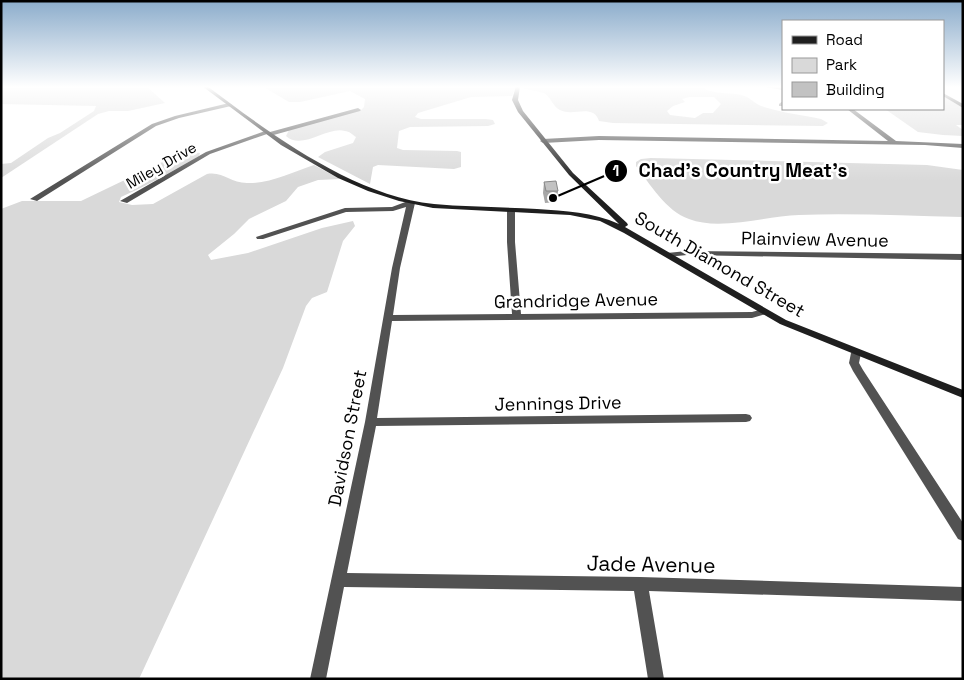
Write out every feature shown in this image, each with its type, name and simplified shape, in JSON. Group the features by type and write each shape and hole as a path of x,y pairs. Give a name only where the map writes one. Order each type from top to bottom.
{"street":[{"path":"34,199 154,125 175,118"},
{"name":"South Diamond Street","path":"247,118 301,154 344,177 378,193 411,203 450,208 561,212 600,219 636,236 763,312 856,353 963,394"},
{"name":"Miley Drive","path":"124,201 208,153 268,133 328,118"},
{"path":"526,118 571,174 636,236"},
{"path":"862,118 894,142"},
{"path":"543,141 599,138 894,142 963,146"},
{"path":"260,237 345,210 387,209 411,203"},
{"name":"Davidson Street","path":"318,679 371,422 396,268 411,203"},
{"path":"590,216 602,213 606,209"},
{"path":"511,211 511,242 518,317"},
{"name":"Plainview Avenue","path":"667,255 687,253 963,257"},
{"name":"Grandridge Avenue","path":"388,318 752,315 763,312"},
{"path":"856,353 854,363 858,371 963,535"},
{"name":"Jennings Drive","path":"371,422 746,418"},
{"name":"Jade Avenue","path":"339,580 640,584 963,594"},
{"path":"640,584 656,679"}],"green space":[{"path":"84,118 92,118 1,178 1,164 11,163 48,138 60,133"},
{"path":"333,118 486,119 493,120 495,124 488,126 410,127 399,131 397,148 403,150 461,152 461,167 454,169 378,165 373,167 370,184 318,157 325,152 353,143 356,137 349,132 338,130 299,141 292,140 286,136 289,130"},
{"path":"597,118 814,118 828,123 823,126 613,123 599,121"},
{"path":"898,118 963,118 963,125 956,125 963,130 963,136 918,132"},
{"path":"185,151 200,153 199,156 180,167 121,197 119,202 132,205 153,204 207,174 218,174 236,181 255,183 281,177 314,165 340,179 318,180 298,187 286,201 249,219 208,255 211,260 248,253 322,228 353,221 355,226 343,241 327,292 312,298 306,306 283,368 139,679 1,679 1,209 22,201 81,201"},
{"path":"641,159 927,165 963,170 963,217 819,214 714,224 701,222 689,219 673,210 653,189 636,166 636,162"}],"building":[{"path":"556,181 558,191 546,191 544,182"}],"place":[{"name":"Chad's Country Meat's","path":"553,198"}]}
